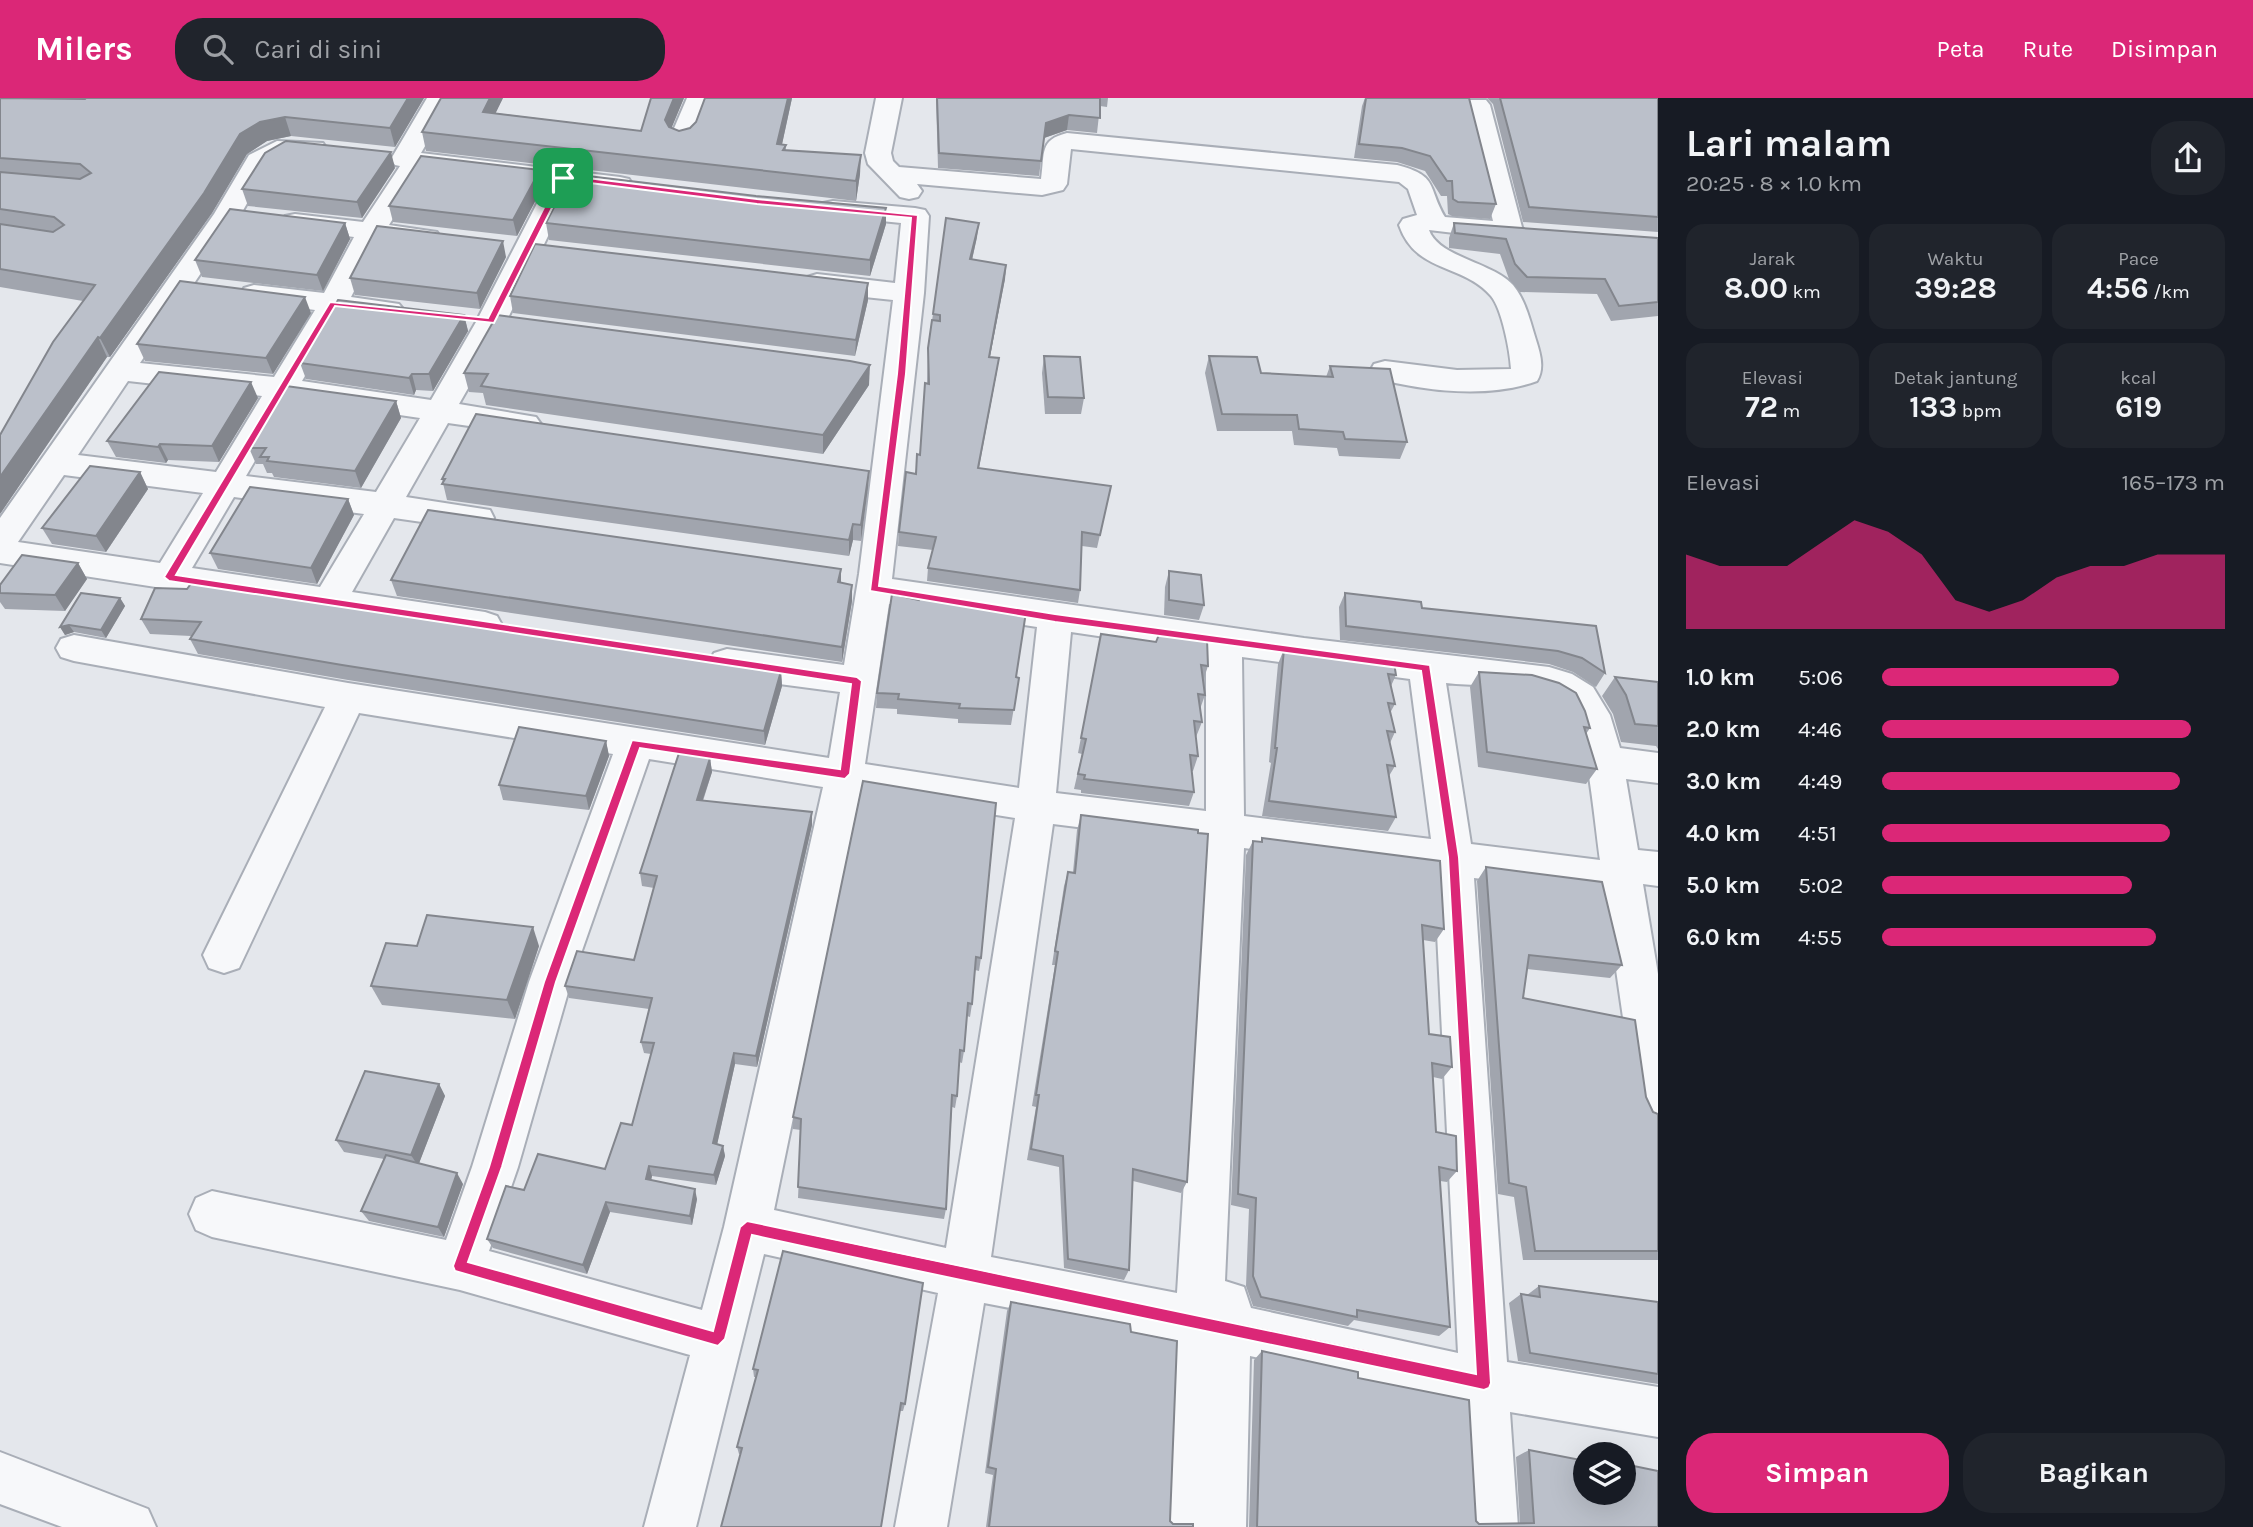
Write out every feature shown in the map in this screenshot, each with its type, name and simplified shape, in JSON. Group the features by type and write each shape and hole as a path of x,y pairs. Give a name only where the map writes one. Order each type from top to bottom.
{"street":[{"path":"169,577 333,303 372,231 400,158 440,98"},
{"path":"682,140 700,98"},
{"path":"670,1527 747,1227 845,774 857,681 874,475 888,373 910,293 915,216 912,194 881,164 878,153 889,98"},
{"path":"1477,105 1509,231"},
{"path":"891,174 1042,187 1054,184 1059,144 1067,141 1397,173 1408,176 1419,184 1428,202 1431,219"},
{"path":"0,543 121,371 204,289 249,217 258,161 265,154 291,147 340,152"},
{"path":"400,158 646,188"},
{"path":"329,602 491,322 563,178"},
{"path":"796,205 915,216"},
{"path":"249,217 450,241"},
{"path":"1385,371 1486,380 1514,380 1526,374 1527,360 1512,308 1502,290 1464,265 1426,248 1419,240 1413,225 1431,219 1445,227 1536,233"},
{"path":"787,279 910,293"},
{"path":"204,289 412,313"},
{"path":"121,371 283,388 548,427"},
{"path":"56,463 226,483 508,523"},
{"path":"0,551 521,631"},
{"path":"866,578 1055,618 1426,668 1515,675 1559,684 1584,698 1592,710 1635,872 1649,982 1658,1107"},
{"path":"921,1527 965,1276 1036,806 1055,618"},
{"path":"1192,1527 1213,1324 1235,831 1236,642"},
{"path":"74,648 348,697 1036,806 1453,857 1635,872"},
{"path":"699,658 857,681"},
{"path":"1426,668 1453,857 1492,1527"},
{"path":"224,956 348,697"},
{"path":"460,1266 495,1167 550,982 636,743"},
{"path":"1604,761 1658,768"},
{"path":"212,1214 460,1266 718,1339"},
{"path":"747,1227 965,1276 1213,1324 1484,1383 1658,1412"},
{"path":"1213,1324 1220,1527"},
{"path":"0,1478 130,1527"}],"building":[{"path":"0,98 408,98 390,128 285,117 260,122 240,134 204,193 0,477 0,435 53,342 95,285 0,269 0,224 53,232 64,225 54,217 0,209 0,172 80,179 91,173 80,164 0,158"},
{"path":"441,98 490,98 483,112 641,131 651,98 674,98 665,120 669,127 679,131 690,128 696,122 705,98 788,98 777,144 786,145 783,150 861,155 856,181 422,132"},
{"path":"937,98 1100,98 1100,118 1069,115 1046,123 1041,161 939,153"},
{"path":"1366,98 1469,98 1496,204 1458,202 1453,199 1452,181 1447,181 1430,156 1402,148 1359,144"},
{"path":"1500,98 1658,98 1658,217 1529,207"},
{"path":"286,141 391,152 357,202 242,189 265,153"},
{"path":"421,156 540,170 513,220 389,206"},
{"path":"571,174 886,208 870,260 546,223"},
{"path":"230,209 345,223 317,275 195,260"},
{"path":"946,218 979,223 970,259 1006,265 989,357 999,358 978,468 1111,486 1100,535 1082,532 1080,590 928,568 936,537 899,532 906,472 916,474 917,454 920,455 925,383 929,384 928,348 932,320 940,321 940,315 933,314"},
{"path":"1454,223 1658,238 1658,302 1619,306 1605,279 1527,277 1515,264 1506,239 1455,233"},
{"path":"377,226 503,241 477,293 350,278"},
{"path":"535,244 868,283 856,340 510,296"},
{"path":"180,281 305,297 266,358 137,344"},
{"path":"338,300 464,315 429,374 412,374 409,378 300,363"},
{"path":"497,315 870,365 823,435 481,386 488,374 464,373"},
{"path":"1044,356 1080,357 1084,398 1048,397"},
{"path":"1209,356 1257,357 1261,373 1333,377 1330,366 1390,369 1407,442 1345,439 1343,432 1299,429 1297,415 1222,414"},
{"path":"159,372 251,382 212,446 160,444 158,447 107,441"},
{"path":"286,386 396,401 355,471 267,461 269,457 260,457 266,448 249,448"},
{"path":"476,414 869,471 861,525 853,524 849,540 442,484 445,479 442,479"},
{"path":"90,466 140,472 96,536 42,528"},
{"path":"250,487 348,499 311,568 210,553"},
{"path":"428,510 841,569 838,582 852,585 842,647 391,580"},
{"path":"22,555 78,563 55,595 0,593 0,585"},
{"path":"1169,571 1201,575 1204,605 1169,600"},
{"path":"193,581 781,671 764,731 190,639 201,622 141,619 155,588 187,589"},
{"path":"81,593 120,598 101,630 69,625 60,627"},
{"path":"1345,593 1421,602 1422,608 1596,626 1605,673 1582,658 1558,651 1346,626"},
{"path":"892,594 919,600 921,596 1026,612 1014,710 959,708 960,704 898,699 899,694 877,693"},
{"path":"1160,632 1207,639 1208,666 1201,665 1205,695 1198,694 1202,722 1194,721 1198,756 1190,755 1194,792 1084,779 1085,775 1078,774 1086,739 1081,738 1101,634 1156,642"},
{"path":"1284,649 1394,663 1396,675 1388,674 1395,704 1388,703 1395,732 1387,731 1395,766 1387,765 1396,817 1269,801 1277,748"},
{"path":"1479,672 1532,675 1559,683 1576,693 1590,728 1584,727 1597,769 1487,752"},
{"path":"1615,677 1658,682 1658,726 1635,724 1626,695"},
{"path":"519,727 606,741 586,796 499,785"},
{"path":"679,753 710,758 697,800 812,812 756,1056 734,1053 713,1143 723,1146 714,1175 649,1166 646,1179 695,1189 690,1216 606,1202 583,1265 487,1239 506,1186 524,1190 538,1154 605,1169 621,1123 632,1125 654,1043 641,1042 652,998 565,986 577,951 634,960 657,876 640,873"},
{"path":"863,781 996,803 981,958 976,957 972,1004 968,1003 964,1051 960,1050 957,1096 952,1095 946,1209 798,1187 801,1119 793,1117"},
{"path":"1081,815 1198,830 1198,833 1208,834 1187,1182 1133,1169 1129,1270 1068,1259 1063,1156 1031,1149 1039,1095 1036,1095 1058,952 1055,951 1068,872 1075,873"},
{"path":"1262,838 1440,861 1444,929 1422,925 1429,1034 1450,1037 1452,1067 1432,1063 1436,1132 1456,1136 1457,1171 1439,1167 1450,1327 1357,1310 1357,1317 1261,1297 1253,1276 1256,1198 1238,1194 1253,841 1262,842"},
{"path":"1486,867 1602,882 1622,965 1529,955 1523,998 1635,1020 1646,1097 1653,1112 1658,1114 1658,1251 1535,1251 1526,1187 1509,1183"},
{"path":"427,915 533,927 507,1000 371,986 386,943 417,946"},
{"path":"365,1071 439,1084 411,1155 336,1140"},
{"path":"386,1155 457,1173 438,1227 361,1211"},
{"path":"783,1251 923,1283 905,1404 901,1403 881,1527 721,1527 742,1448 737,1447 758,1370 753,1369"},
{"path":"1539,1286 1658,1302 1658,1374 1530,1353 1521,1294 1540,1297"},
{"path":"1011,1302 1130,1324 1131,1332 1177,1341 1170,1521 1173,1524 1193,1524 1193,1527 989,1527 996,1469 988,1467"},
{"path":"1262,1351 1358,1372 1358,1378 1469,1400 1476,1521 1479,1524 1534,1523 1529,1450 1573,1458 1573,1505 1636,1505 1636,1466 1658,1471 1658,1527 1257,1527"}],"route":[{"path":"563,178 757,202 915,216 901,374 873,589 1055,618 1426,668 1453,857 1484,1383 1199,1321 965,1276 747,1227 718,1339 460,1266 495,1167 550,982 636,743 845,774 857,681 169,577 333,303 491,321 563,178"}]}
